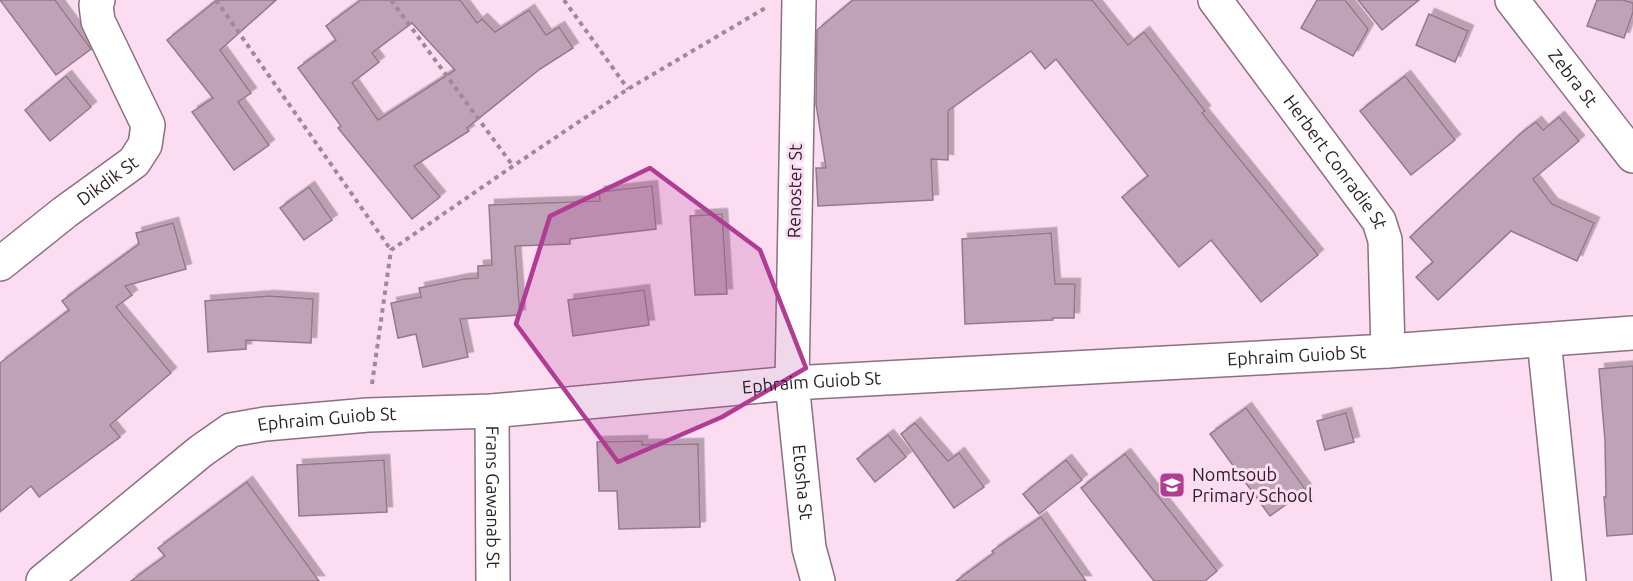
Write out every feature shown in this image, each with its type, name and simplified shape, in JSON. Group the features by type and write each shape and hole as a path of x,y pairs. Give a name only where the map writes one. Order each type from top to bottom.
{"street":[{"name":"Dikdik St","path":"0,264 65,212 134,162 145,145 148,125 98,21 96,5 98,0"},
{"name":"Herbert Conradie St","path":"1215,0 1379,221 1385,240 1388,351"},
{"name":"Zebra St","path":"1512,0 1633,156"},
{"name":"Renoster St","path":"784,3 792,383"},
{"name":"Ephraim Guiob St","path":"43,581 231,430 265,424 368,415 492,411 792,383 1388,351 1633,333"},
{"path":"1544,340 1569,581"},
{"name":"Etosha St","path":"792,383 809,548 818,581"},
{"name":"Frans Gawanab St","path":"492,411 493,581"}],"path":[{"path":"216,0 391,250 368,415"},
{"path":"391,0 513,166"},
{"path":"564,0 628,89"},
{"path":"391,250 628,89 784,3"}],"highlighted area":[{"path":"650,168 760,250 806,368 722,417 618,462 516,324 550,216"}],"building":[{"path":"0,0 55,0 91,49 56,75"},
{"path":"217,0 276,0 220,50 251,93 238,102 269,145 234,170 192,112 213,98 167,40"},
{"path":"361,0 460,0 477,23 482,19 495,32 529,10 546,35 559,27 573,48 540,69 467,128 469,131 414,166 440,197 412,219 338,128 341,126 298,68 336,40 326,26","holes":["412,23 455,70 378,120 352,83 379,62 372,53"]},
{"path":"853,0 1092,0 1128,45 1144,32 1205,111 1202,113 1318,255 1261,302 1211,240 1179,267 1122,197 1148,176 1056,59 1045,69 1031,51 948,111 948,160 931,159 933,200 818,206 816,168 826,168 816,104 817,30"},
{"path":"1317,0 1345,0 1368,29 1353,56 1301,28"},
{"path":"1358,0 1419,0 1382,30"},
{"path":"1597,0 1623,0 1633,3 1633,12 1624,38 1587,26"},
{"path":"1429,14 1468,31 1455,62 1416,45"},
{"path":"66,76 91,107 50,141 25,110"},
{"path":"1405,76 1455,140 1411,175 1360,111"},
{"path":"1559,117 1579,141 1533,179 1552,204 1594,223 1577,261 1511,231 1438,300 1416,277 1433,262 1410,237 1520,134 1536,122 1543,130"},
{"path":"652,186 656,229 570,239 570,244 515,246 520,315 460,319 468,357 423,367 416,334 398,338 391,303 421,297 419,288 478,278 478,266 492,265 489,205 600,201 599,192"},
{"path":"309,187 332,220 304,240 280,208"},
{"path":"722,214 727,294 695,295 690,216"},
{"path":"173,223 186,269 125,286 132,295 116,307 171,373 110,425 120,437 39,497 31,486 0,512 0,363 69,310 62,301 139,244 136,233"},
{"path":"1051,233 1055,284 1075,284 1074,318 965,324 962,239"},
{"path":"644,290 649,325 573,336 568,300"},
{"path":"269,296 313,299 311,343 246,340 246,349 208,352 205,301"},
{"path":"1633,366 1633,534 1607,536 1604,497 1606,497 1605,441 1599,369"},
{"path":"1246,408 1306,490 1270,516 1210,434"},
{"path":"1346,413 1354,442 1325,450 1317,421"},
{"path":"915,423 948,461 959,453 984,487 954,508 901,434"},
{"path":"888,435 906,457 875,482 857,459"},
{"path":"642,441 642,445 698,444 700,527 619,529 617,491 599,491 597,442"},
{"path":"1125,454 1217,571 1205,581 1154,581 1081,488"},
{"path":"384,460 387,512 299,516 297,465"},
{"path":"1066,460 1082,480 1039,514 1023,494"},
{"path":"247,482 319,581 131,581 165,556 158,548"},
{"path":"1041,517 1086,581 956,581 994,553 992,551"}],"place":[{"name":"Nomtsoub Primary School","path":"1172,485"}]}
